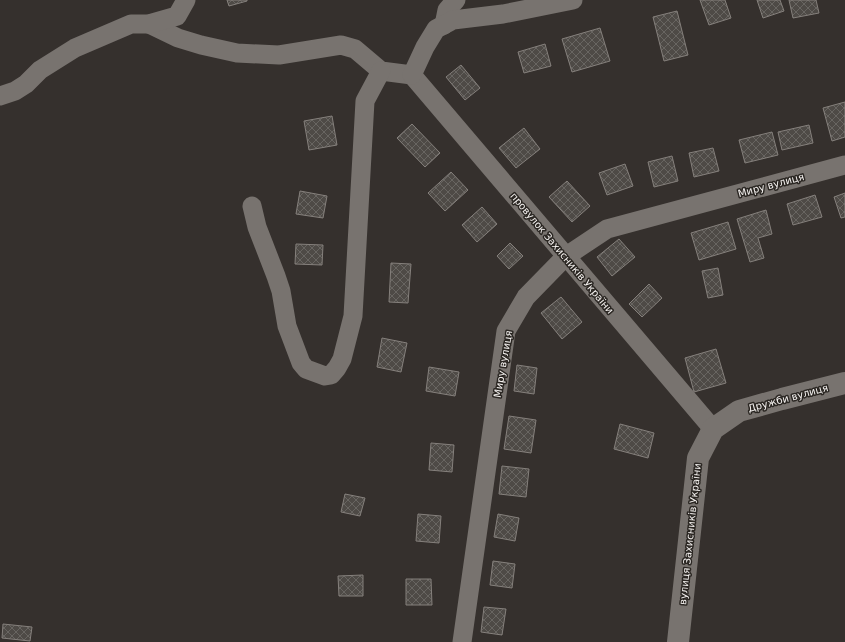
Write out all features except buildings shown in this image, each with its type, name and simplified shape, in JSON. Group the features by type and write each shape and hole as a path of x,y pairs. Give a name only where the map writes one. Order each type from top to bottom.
{"street":[{"path":"0,96 15,91 26,84 40,70 75,48 131,24 149,24 178,16 186,0"},
{"path":"444,25 447,10 456,0"},
{"path":"149,24 178,38 237,53 279,54 341,45 355,49 381,71 412,75 425,47 436,29 453,20 504,14 573,0"},
{"path":"252,206 257,228 281,292 287,326 301,363 306,369 325,376 331,375 342,359 353,316 365,100 381,71"},
{"name":"провулок Захисників України","path":"412,75 565,257 713,429"},
{"name":"Миру вулиця","path":"462,642 506,331 526,297 565,257 607,229 845,165"},
{"name":"Дружби вулиця","path":"713,429 739,411 845,383"},
{"name":"вулиця Захисників України","path":"678,642 698,458 713,429"}]}
